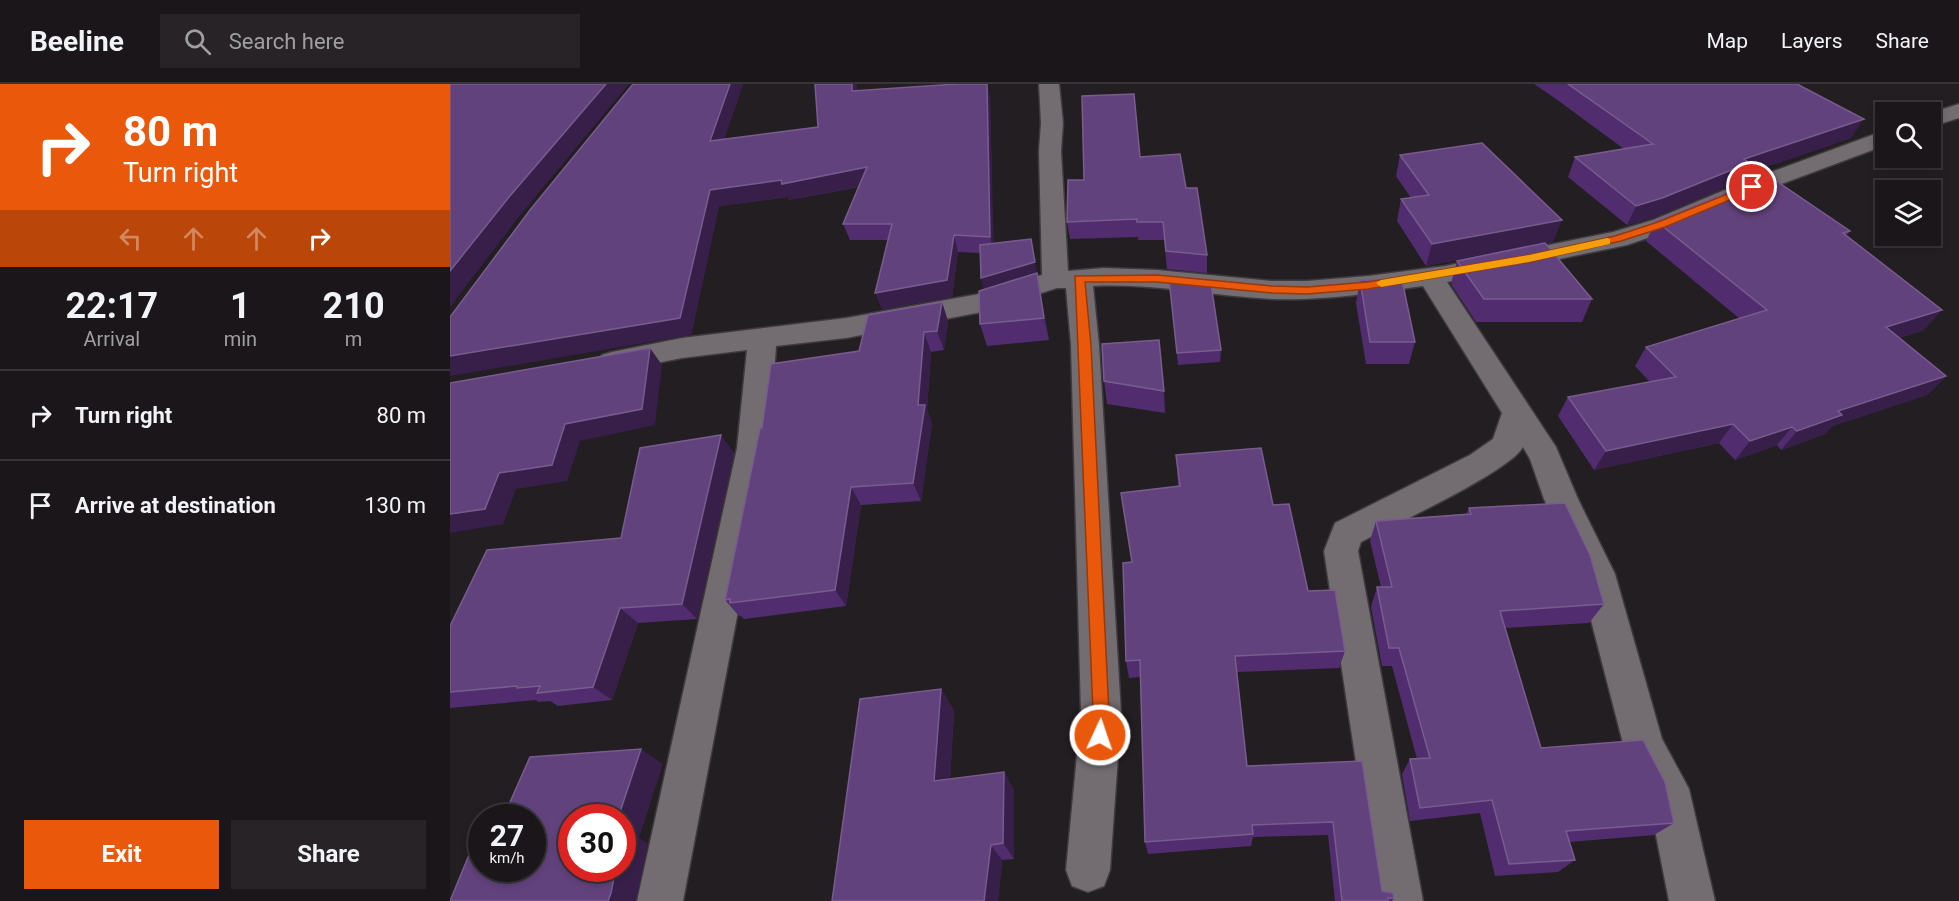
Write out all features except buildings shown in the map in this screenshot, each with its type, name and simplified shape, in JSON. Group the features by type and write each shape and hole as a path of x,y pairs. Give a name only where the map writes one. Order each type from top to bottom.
{"street":[{"path":"1049,84 1052,123 1050,151 1067,280 1086,368 1101,713 1088,870"},
{"path":"1941,116 1959,110"},
{"path":"593,365 682,348 846,328 982,303 1067,280 1157,279 1272,290 1307,290 1368,285 1430,276 1618,239 1662,225 1752,187 1875,141"},
{"path":"1430,276 1545,456 1561,499 1597,574 1644,747 1668,789 1692,901"},
{"path":"660,901 753,448 762,339"},
{"path":"1400,901 1341,551 1347,533 1481,464 1507,446 1517,412"}],"slow traffic":[{"path":"1381,283 1445,274 1607,242"}],"route":[{"path":"1100,735 1090,450 1079,279 1104,277 1157,279 1272,290 1307,290 1368,285 1445,274 1618,239 1662,225 1752,187"}]}
